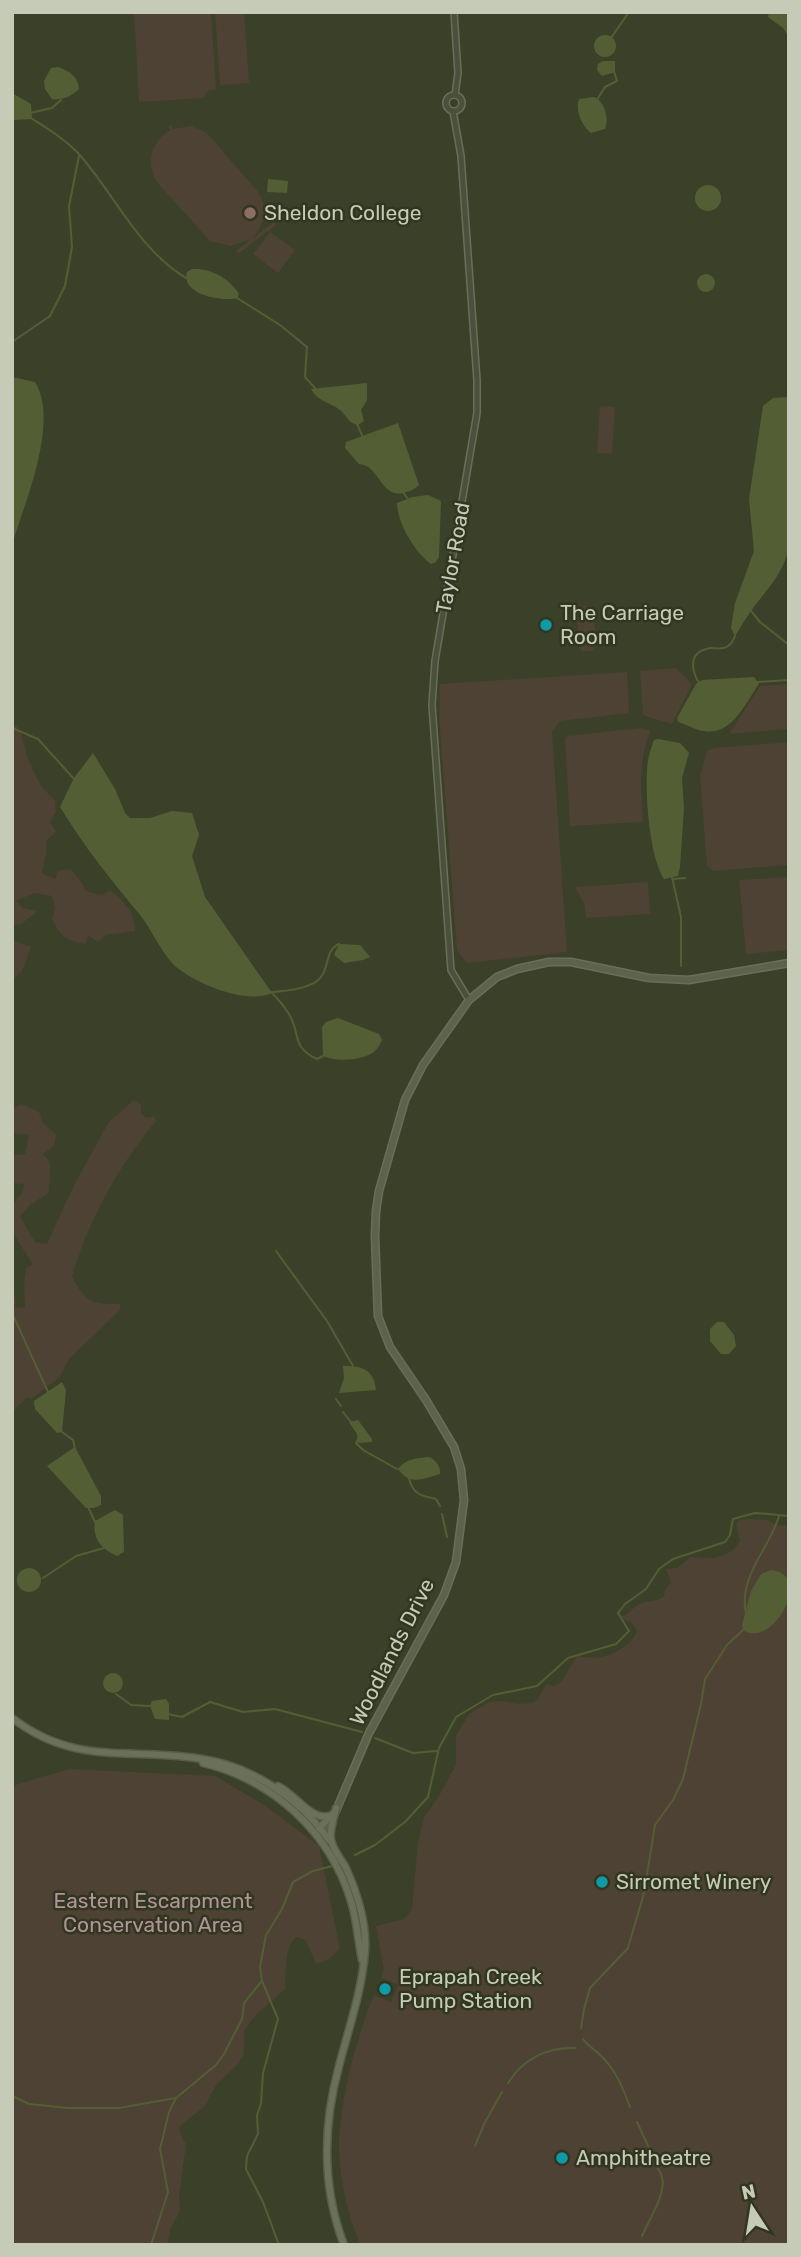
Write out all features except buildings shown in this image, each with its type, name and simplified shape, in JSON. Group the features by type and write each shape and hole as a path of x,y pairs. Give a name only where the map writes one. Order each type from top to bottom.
{"main road":[{"name":"Woodlands Drive","path":"335,1810 369,1733 444,1595 456,1562 464,1500 461,1469 454,1447 383,1332 378,1316 375,1236 379,1191 405,1100 423,1065 469,1000 497,977 517,969 549,962 571,962 671,980 702,979 789,963"},
{"path":"12,1718 47,1739 74,1749 104,1754 204,1759 223,1763 285,1789 317,1815 326,1817 335,1810"},
{"path":"177,1757 217,1767 253,1782 277,1797 310,1828 331,1857 347,1888 355,1914 363,1962"},
{"path":"260,1778 293,1801 334,1848 353,1884 361,1912 365,1952 355,2010 331,2098 327,2132 332,2199 344,2245"},
{"path":"320,1830 335,1810"},
{"path":"334,1848 330,1835 335,1810"},
{"path":"310,1828 320,1830 350,1889 359,1925 360,1949"}],"street":[{"path":"454,12 458,73 455,94"},
{"path":"455,94 463,102 461,108 453,111 446,102 448,97 455,94"},
{"name":"Taylor Road","path":"453,111 461,156 477,413 435,662 432,705 451,970 469,1000"}],"green space":[{"path":"134,12 211,12 216,90 208,91 204,98 139,102"},
{"path":"215,12 244,12 249,83 220,85"},
{"path":"171,125 173,129 191,126 206,132 259,193 263,217 252,239 274,222 276,225 238,254 236,251 251,239 231,246 210,241 156,181 151,166 152,153 158,140 170,130 168,127"},
{"path":"270,232 295,250 278,273 253,254"},
{"path":"600,406 615,407 612,454 597,453"},
{"path":"581,606 589,606 595,622 596,635 592,651 579,648 577,611"},
{"path":"676,668 692,684 672,724 645,716 640,671"},
{"path":"627,672 629,713 560,721 552,732 567,952 466,963 457,950 439,717 440,684"},
{"path":"789,684 789,729 729,734 760,686"},
{"path":"12,723 20,729 36,777 55,800 56,812 50,822 56,832 46,841 42,873 55,879 58,871 71,869 85,891 102,895 110,890 131,912 135,931 106,935 98,942 88,935 86,944 73,941 62,934 52,919 55,908 52,896 34,893 16,901 23,908 38,911 21,924 12,926"},
{"path":"641,728 650,731 642,765 643,822 570,826 567,736"},
{"path":"789,742 789,865 713,871 707,866 700,776 707,751 714,748"},
{"path":"789,877 789,950 746,954 739,880"},
{"path":"648,882 650,914 586,918 584,903 575,887"},
{"path":"12,940 31,947 22,971 12,980"},
{"path":"134,1100 141,1105 141,1113 146,1118 154,1116 156,1121 129,1156 106,1194 87,1234 72,1276 81,1292 90,1300 120,1304 120,1310 68,1360 60,1377 31,1399 27,1397 12,1412 12,1280 15,1307 25,1308 26,1268 33,1264 16,1238 12,1224 12,1208 23,1191 24,1184 12,1183 12,1155 25,1154 29,1135 12,1133 12,1109 21,1104 39,1112 43,1123 56,1135 54,1146 43,1154 50,1167 49,1193 31,1204 20,1216 35,1242 47,1244 74,1185 109,1122"},
{"name":"Sirromet Winery","path":"739,1520 789,1525 789,2245 360,2245 348,2210 339,2149 342,2112 361,2031 374,1995 391,2002 398,1985 381,1978 384,1970 376,1926 404,1919 412,1909 418,1843 424,1817 456,1765 456,1736 469,1714 489,1702 533,1703 546,1684 553,1686 561,1682 577,1656 601,1657 625,1646 633,1639 637,1630 632,1623 621,1618 622,1616 639,1604 664,1596 671,1582 666,1569 677,1568 691,1557 713,1558 732,1551 740,1541 736,1524"},
{"name":"Eastern Escarpment Conservation Area","path":"69,1769 215,1776 264,1805 319,1846 340,1949 329,1958 316,1963 305,1940 296,1937 287,1954 285,1989 253,2018 244,2031 244,2054 237,2065 217,2084 204,2107 181,2125 179,2130 186,2145 179,2196 180,2211 170,2230 167,2245 12,2245 12,1786"}],"shaded area":[{"path":"769,12 785,12 789,17 789,37 783,28 768,17"},
{"path":"605,35 613,38 616,46 613,54 605,57 597,54 594,46 597,38"},
{"path":"615,61 615,72 602,76 597,70 598,64"},
{"path":"58,67 72,75 79,89 67,97 52,99 45,89 44,81 51,68"},
{"path":"12,93 31,104 32,119 12,120"},
{"path":"594,97 603,106 607,120 605,129 591,133 580,118 578,104 579,99"},
{"path":"268,179 288,181 287,193 267,192"},
{"path":"708,185 717,189 721,198 717,207 708,211 699,207 695,198 699,189"},
{"path":"192,269 213,272 225,279 239,294 237,298 221,299 196,291 186,280 187,272"},
{"path":"702,274 710,274 715,283 713,290 702,292 697,287 697,279"},
{"path":"12,377 35,382 42,399 44,419 37,463 12,545"},
{"path":"367,383 367,400 361,410 364,421 358,425 336,407 317,397 311,389"},
{"path":"789,397 789,547 776,577 735,636 731,628 735,603 754,551 749,499 763,406 773,398"},
{"path":"398,423 419,485 403,493 389,491 372,470 359,464 345,448 346,442"},
{"path":"428,495 441,501 439,557 431,564 408,536 400,519 397,503"},
{"path":"754,677 759,684 742,710 720,730 699,730 678,722 677,718 696,684 702,680"},
{"path":"654,740 680,743 689,753 682,778 684,809 680,867 678,876 664,879 651,839 647,804 648,758"},
{"path":"93,753 130,818 150,818 172,811 192,813 199,835 192,856 205,897 272,993 248,996 220,990 193,978 168,958 60,807 74,778"},
{"path":"339,944 360,945 370,957 344,963 334,955"},
{"path":"338,1018 379,1034 382,1040 376,1050 364,1057 350,1060 323,1056 322,1027 326,1022"},
{"path":"717,1322 724,1322 734,1335 736,1346 729,1354 721,1354 710,1341 710,1329"},
{"path":"343,1366 366,1370 373,1377 376,1390 339,1393 344,1378"},
{"path":"62,1382 66,1390 62,1432 57,1433 35,1409 34,1401"},
{"path":"358,1420 372,1442 358,1443 357,1434 349,1422"},
{"path":"75,1447 101,1496 101,1505 94,1508 86,1508 47,1466"},
{"path":"429,1457 437,1464 440,1474 412,1479 398,1469 408,1461"},
{"path":"115,1510 123,1515 124,1552 117,1556 99,1542 94,1527 95,1521"},
{"path":"29,1568 38,1571 41,1580 38,1589 29,1592 20,1589 17,1580 20,1571"},
{"path":"771,1570 780,1572 789,1579 787,1604 778,1619 765,1630 751,1633 743,1630 751,1591 761,1574"},
{"path":"113,1673 120,1676 123,1683 120,1690 113,1693 106,1690 103,1683 106,1676"},
{"path":"166,1699 169,1704 169,1720 155,1719 150,1706 152,1701"}],"waterway":[{"path":"611,38 629,12"},
{"path":"598,98 605,87 617,81 614,71"},
{"path":"30,113 52,108 61,100"},
{"path":"31,118 79,154 141,237 169,266 186,278"},
{"path":"12,342 50,316 65,286 72,247 69,206 79,156"},
{"path":"237,298 280,325 307,347 305,377 315,388"},
{"path":"357,424 362,435"},
{"path":"402,491 408,499"},
{"path":"751,611 760,622 789,645"},
{"path":"699,683 693,666 695,656 704,650 726,647 735,636"},
{"path":"758,682 789,680"},
{"path":"12,728 38,739 75,780"},
{"path":"672,877 681,917 681,966"},
{"path":"673,879 685,878"},
{"path":"273,992 302,988 317,981 324,972 331,951 339,944"},
{"path":"271,992 293,1021 303,1050 317,1059 323,1056"},
{"path":"276,1251 327,1321 353,1366"},
{"path":"12,1313 49,1394"},
{"path":"336,1399 341,1406"},
{"path":"343,1412 351,1422"},
{"path":"62,1432 73,1440 75,1449"},
{"path":"358,1439 356,1443 363,1450 397,1469"},
{"path":"409,1479 415,1491 436,1499 440,1506"},
{"path":"89,1509 95,1522"},
{"path":"355,1855 375,1845 405,1822 428,1797 439,1748 456,1717 493,1695 537,1686 568,1658 616,1644 629,1631 618,1613 625,1604 646,1589 659,1569 673,1559 725,1542 730,1535 733,1519 755,1513 789,1516"},
{"path":"442,1514 447,1537"},
{"path":"746,1614 746,1587 750,1575 779,1516"},
{"path":"43,1578 76,1556 104,1548"},
{"path":"581,2028 590,1988 628,1948 644,1893 655,1825 673,1800 683,1779 705,1679 727,1645 744,1629"},
{"path":"116,1694 131,1705 150,1706"},
{"path":"168,1714 182,1717 210,1702 243,1712 275,1709 362,1732"},
{"path":"375,1738 413,1753 437,1751"},
{"path":"279,2245 263,2202 246,2169 247,2156 258,2134 257,2115 261,2104 263,2073 278,2019 262,1981 260,1967 266,1935 282,1909 293,1882 313,1871 332,1866"},
{"path":"151,2245 168,2192 160,2149 169,2112 176,2098 216,2065 224,2054 242,2019 244,2003 261,1982"},
{"path":"583,2039 610,2066 630,2107"},
{"path":"508,2083 521,2067 537,2056 545,2052 575,2048"},
{"path":"475,2146 502,2092"},
{"path":"12,2096 29,2104 68,2108 119,2108 176,2098"},
{"path":"637,2122 651,2152"},
{"path":"642,2236 662,2191 661,2175 654,2163"}],"place":[{"name":"Sheldon College","path":"250,213"},
{"name":"The Carriage Room","path":"546,625"},
{"name":"Sirromet Winery","path":"602,1882"},
{"name":"Eprapah Creek Pump Station","path":"385,1989"},
{"name":"Amphitheatre","path":"562,2158"}]}
